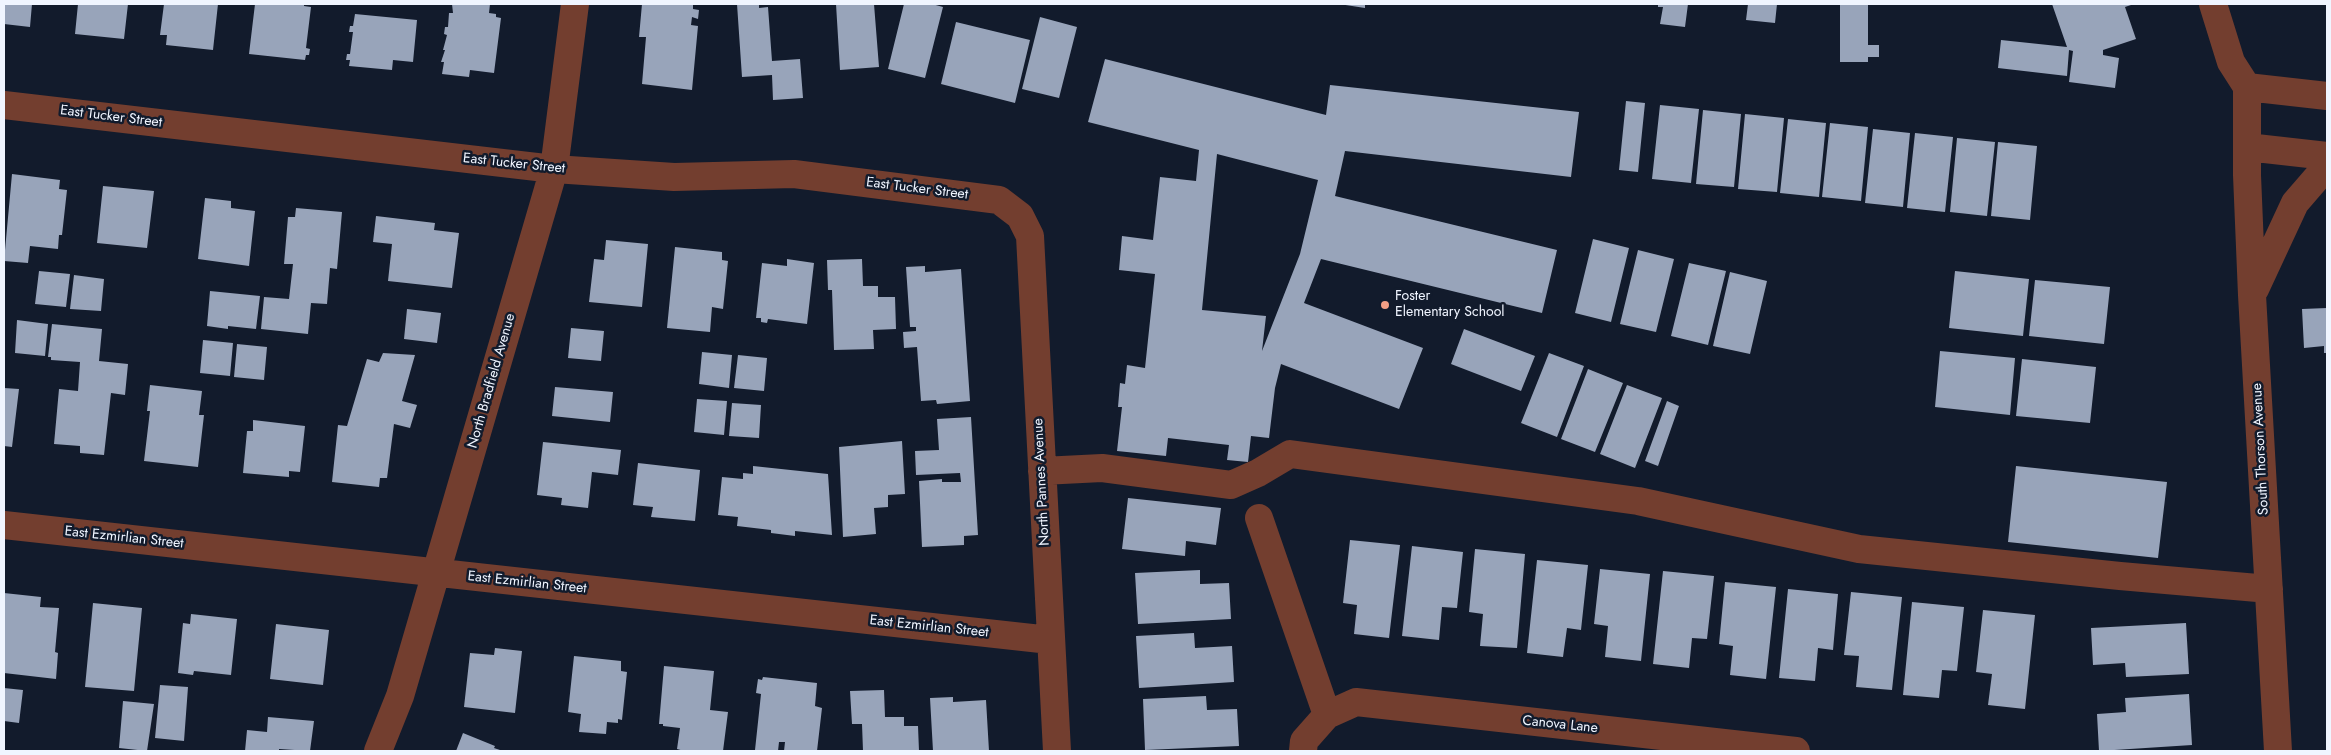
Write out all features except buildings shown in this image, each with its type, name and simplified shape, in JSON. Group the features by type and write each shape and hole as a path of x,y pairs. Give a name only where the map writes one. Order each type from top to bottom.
{"street":[{"name":"North Bradfield Avenue","path":"378,751 400,696 554,169 575,4"},
{"path":"2213,4 2231,62 2247,87 2327,96"},
{"name":"South Thorson Avenue","path":"2247,87 2252,295 2278,751"},
{"name":"East Tucker Street","path":"4,105 554,169 674,177 794,174 998,200 1020,216"},
{"path":"2247,147 2327,156"},
{"path":"2252,295 2295,203 2327,166"},
{"name":"North Pannes Avenue","path":"1020,216 1030,236 1057,751"},
{"path":"1042,471 1102,468 1231,485 1258,473 1290,454 1638,501 1859,549 2120,576 2269,589"},
{"path":"1258,518 1327,715 1304,741 1303,751"},
{"name":"East Ezmirlian Street","path":"4,524 1050,640"},
{"name":"Canova Lane","path":"1327,715 1356,702 1670,744 1796,751"}],"place":[{"name":"Foster Elementary School","path":"1385,305"}]}
